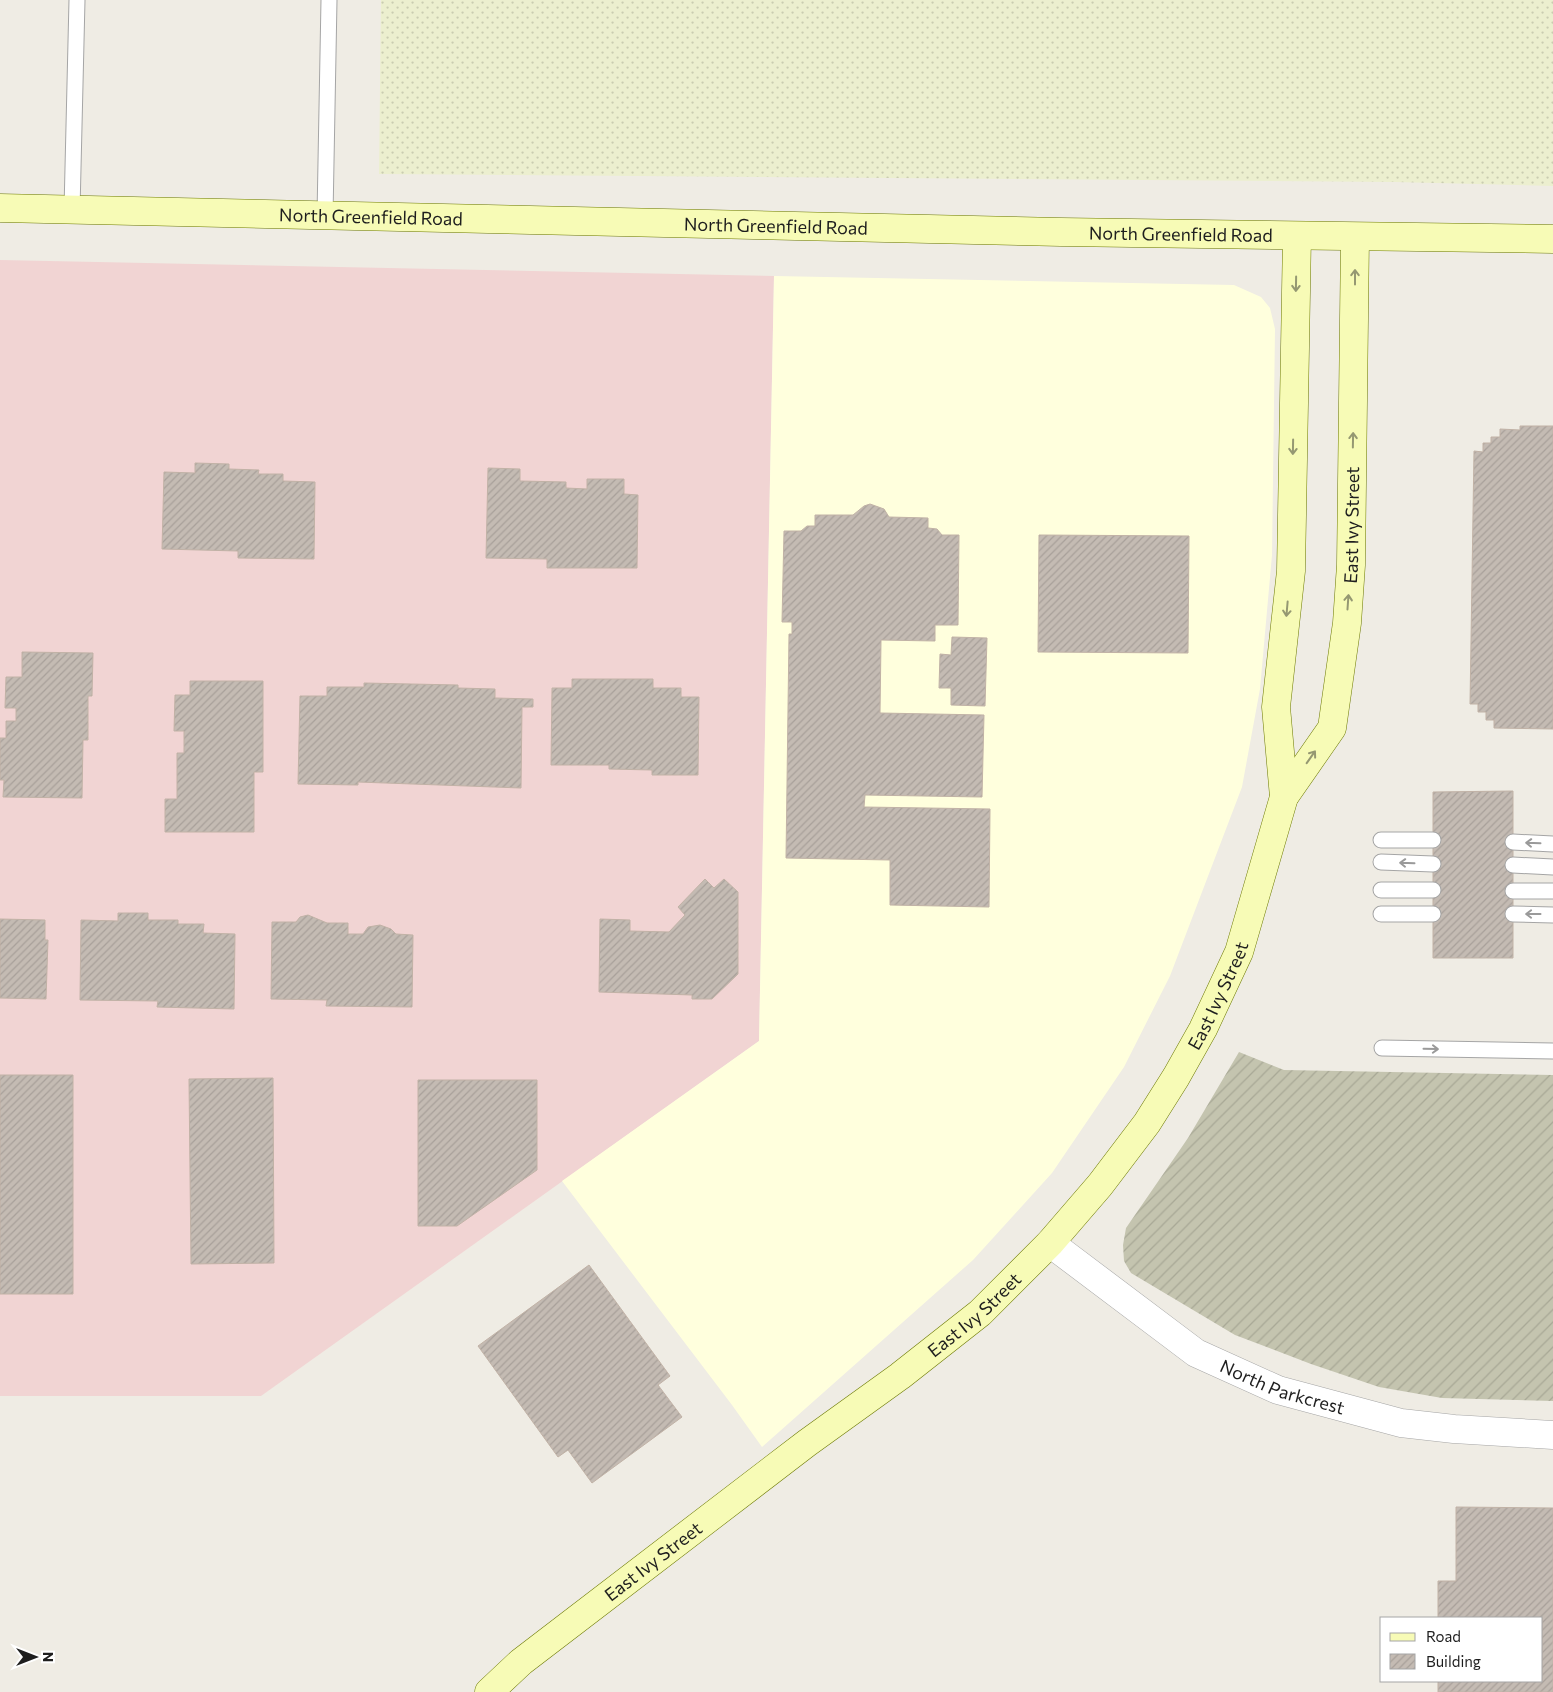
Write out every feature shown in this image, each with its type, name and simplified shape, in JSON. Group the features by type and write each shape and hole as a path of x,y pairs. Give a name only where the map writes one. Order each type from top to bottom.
{"street":[{"name":"North Greenfield Road","path":"0,208 1297,236 1553,239"},
{"name":"East Ivy Street","path":"1284,798 1276,707 1291,571 1297,236"},
{"name":"East Ivy Street","path":"489,1692 520,1662 807,1443 900,1376 980,1313 1050,1243 1100,1185 1147,1122 1203,1029 1239,952 1284,798 1332,728 1344,649 1351,566 1355,237"},
{"name":"North Parkcrest","path":"1050,1243 1196,1353 1278,1390 1402,1423 1454,1429 1553,1435"}],"lane":[{"path":"72,210 77,0"},
{"path":"325,216 329,0"},
{"path":"1381,840 1433,840"},
{"path":"1513,842 1553,844"},
{"path":"1381,862 1433,864"},
{"path":"1513,865 1553,867"},
{"path":"1381,890 1433,890"},
{"path":"1513,891 1553,892"},
{"path":"1381,914 1433,914"},
{"path":"1513,914 1553,914"},
{"path":"1382,1048 1553,1051"}],"shaded area":[{"path":"381,0 1553,0 1553,186 1395,182 379,174"},
{"path":"0,260 774,276 759,1041 261,1396 0,1396"},
{"path":"774,276 1234,285 1261,297 1270,308 1275,329 1272,555 1260,689 1242,787 1170,976 1124,1067 1052,1173 973,1260 762,1447 562,1181 759,1041"},
{"path":"1239,1052 1284,1070 1553,1075 1553,1401 1442,1398 1379,1387 1235,1335 1131,1273 1124,1261 1123,1245 1126,1228 1188,1138"}],"building":[{"path":"1520,426 1553,426 1553,729 1494,728 1494,720 1486,720 1486,712 1478,712 1478,704 1470,704 1474,451 1483,452 1483,443 1491,443 1491,437 1500,437 1500,429 1520,430"},
{"path":"195,463 229,464 229,469 259,470 258,474 283,474 283,481 315,482 314,559 238,558 238,551 162,549 164,472 195,473"},
{"path":"488,468 520,469 520,481 566,482 566,488 587,489 587,479 624,479 624,494 638,495 637,568 547,568 547,559 486,558"},
{"path":"870,504 884,509 889,517 928,518 928,528 937,529 942,535 959,535 958,625 935,625 935,641 881,640 880,713 984,715 982,797 865,795 864,807 990,809 989,907 890,905 890,860 786,858 789,634 792,634 792,622 782,622 784,531 801,531 807,526 815,526 815,515 853,515 864,506"},
{"path":"1039,535 1189,536 1188,653 1038,652"},
{"path":"952,637 987,638 985,706 951,705 951,688 939,688 940,654 951,655"},
{"path":"22,652 93,653 92,696 88,696 88,740 83,740 82,798 3,797 4,780 0,780 0,738 6,738 6,721 16,721 16,708 5,708 6,677 22,677"},
{"path":"572,679 653,679 653,688 681,688 681,697 699,697 698,775 652,775 652,770 609,769 609,765 551,765 552,688 572,688"},
{"path":"190,681 263,681 263,772 254,772 254,832 165,832 165,799 177,799 177,753 184,753 184,731 174,731 175,695 190,695"},
{"path":"364,683 458,685 458,688 495,689 495,698 533,699 533,707 522,707 521,788 358,782 358,785 298,784 300,696 327,696 327,687 364,687"},
{"path":"1513,791 1513,958 1433,958 1433,792"},
{"path":"705,879 714,888 724,879 738,892 738,974 712,999 692,999 692,995 599,992 600,919 630,920 630,931 669,932 685,915 678,907"},
{"path":"118,913 148,913 148,920 178,920 178,924 204,924 203,933 235,934 234,1009 157,1007 158,1001 80,1000 81,920 118,921"},
{"path":"308,915 327,923 348,923 348,934 363,934 368,927 380,925 391,929 396,934 413,935 412,1007 326,1006 327,1000 271,999 272,922 296,922 300,917"},
{"path":"0,919 45,920 45,940 48,940 46,999 0,998"},
{"path":"0,1075 73,1075 73,1294 0,1294"},
{"path":"273,1078 274,1263 191,1264 189,1079"},
{"path":"418,1080 537,1080 537,1170 457,1226 418,1226"},
{"path":"589,1265 670,1376 658,1385 682,1417 592,1483 568,1450 558,1457 478,1346"},
{"path":"1456,1507 1553,1508 1553,1692 1438,1692 1438,1682 1543,1682 1543,1617 1438,1617 1438,1581 1456,1581"}]}
